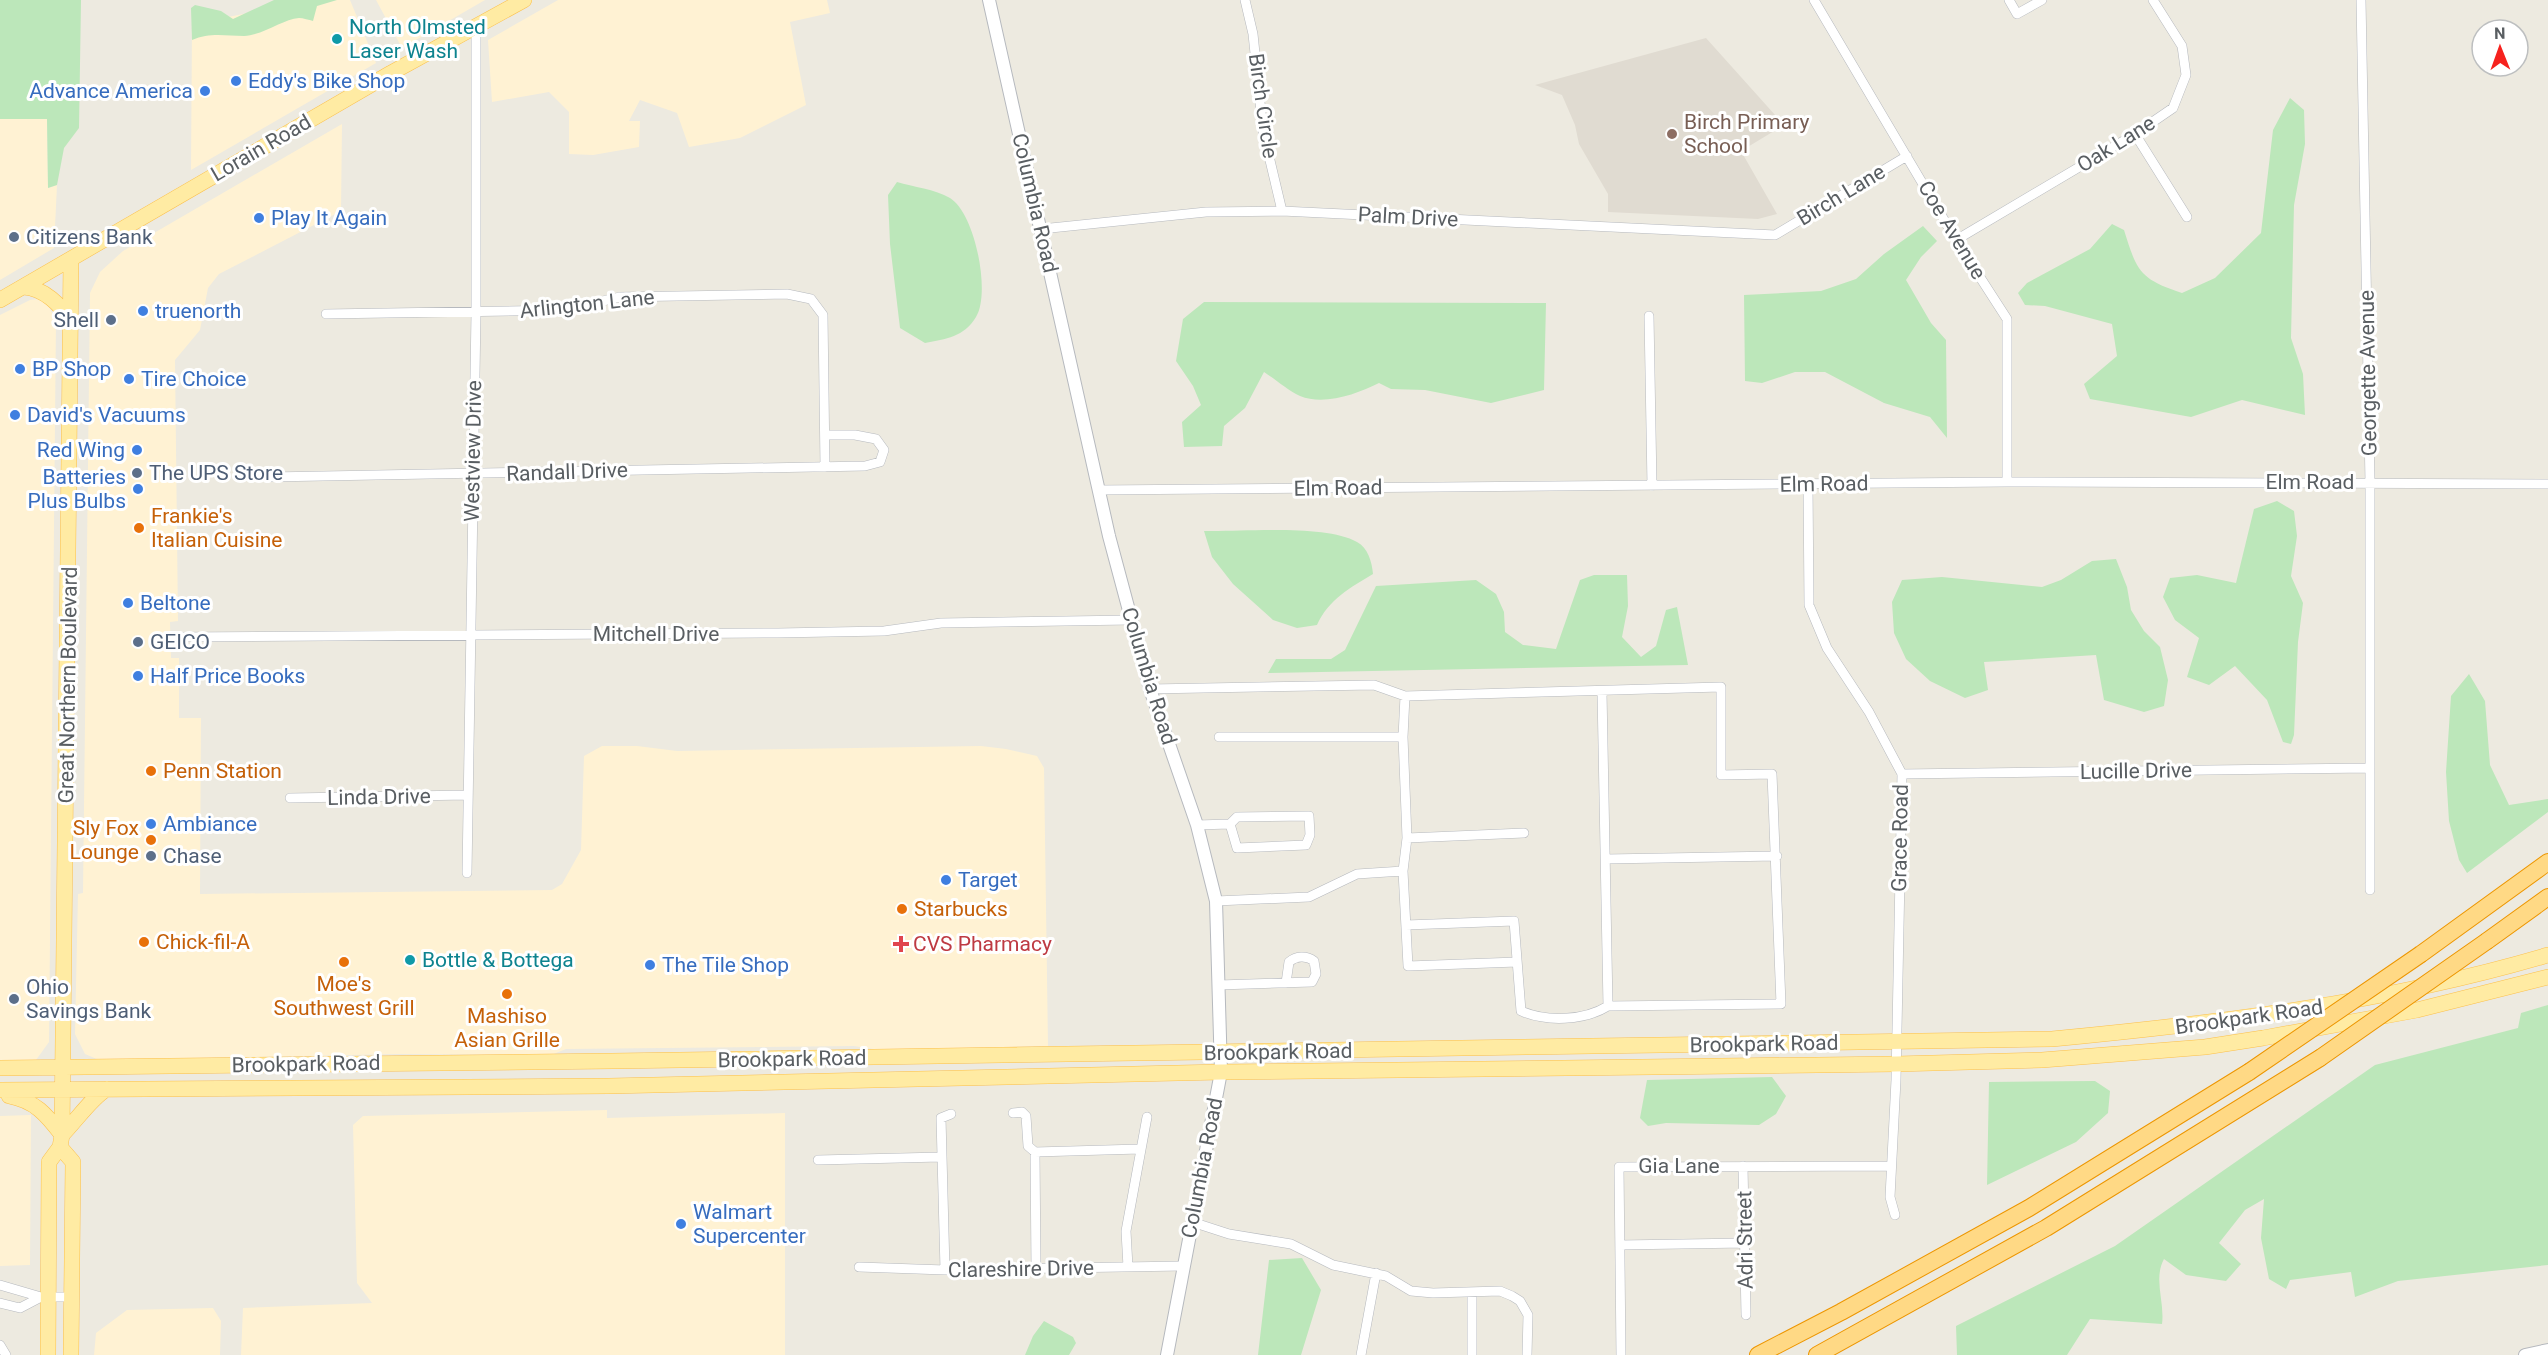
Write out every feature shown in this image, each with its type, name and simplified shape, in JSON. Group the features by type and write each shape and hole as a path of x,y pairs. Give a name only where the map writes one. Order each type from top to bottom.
{"highway":[{"path":"1758,1355 2029,1208 2249,1072 2421,954 2548,862"},
{"path":"1817,1355 2046,1228 2320,1058 2548,897"}],"main road":[{"name":"Lorain Road","path":"0,300 391,73 525,0"},
{"name":"Great Northern Boulevard","path":"48,1355 45,1297 49,1162 61,1141 63,1066 71,259"},
{"path":"23,287 41,292 55,302 71,322"},
{"name":"Brookpark Road","path":"0,1068 1219,1053 2052,1039 2192,1026 2322,1007 2463,978 2548,955"},
{"name":"Brookpark Road","path":"0,1092 62,1089 609,1086 1221,1072 1896,1064 2042,1060 2205,1047 2417,1010 2548,977"},
{"path":"0,1092 26,1099 44,1112 61,1141 99,1093 108,1089"},
{"name":"Great Northern Boulevard","path":"61,1141 73,1162 71,1355"}],"street":[{"name":"Columbia Road","path":"989,0 1099,490 1131,620 1150,689 1197,825 1216,901 1221,1072 1167,1355"},
{"name":"Birch Circle","path":"1245,0 1253,34 1263,131 1282,211"},
{"name":"Coe Avenue","path":"1814,0 1956,240 2007,319 2007,482"},
{"path":"2009,0 2017,14 2042,0"},
{"name":"Oak Lane","path":"1956,240 2135,134 2173,108 2186,75 2182,46 2153,0"},
{"name":"Georgette Avenue","path":"2361,0 2370,482 2370,890"},
{"name":"Westview Drive","path":"467,873 476,313 476,28"},
{"path":"2135,134 2187,217"},
{"name":"Birch Lane","path":"1775,235 1907,156"},
{"name":"Palm Drive","path":"1041,230 1206,212 1282,211 1775,235"},
{"name":"Arlington Lane","path":"326,314 564,310 620,297 788,294 811,299 823,315 825,435"},
{"path":"1649,316 1652,486"},
{"path":"825,435 825,467"},
{"name":"Randall Drive","path":"270,477 561,474 607,469 865,466 880,462 884,450 876,439 855,435 825,435"},
{"name":"Elm Road","path":"1099,490 2007,482 2548,484"},
{"name":"Grace Road","path":"1808,484 1809,605 1827,648 1869,712 1902,774 1896,1064 1890,1197 1894,1215"},
{"name":"Mitchell Drive","path":"180,637 872,631 941,623 1131,620"},
{"path":"1150,689 1374,685 1405,696 1721,687 1721,775 1772,774 1781,1004 1608,1006 1589,1016 1532,1016 1521,1011 1514,921 1406,925"},
{"path":"1602,692 1608,1006"},
{"path":"1405,696 1403,737 1407,838 1403,871 1408,966 1517,962"},
{"path":"1219,737 1403,737"},
{"name":"Lucille Drive","path":"1902,774 2370,768"},
{"name":"Linda Drive","path":"290,798 468,795"},
{"path":"1197,825 1230,824 1237,817 1310,816 1310,835 1306,845 1296,847 1238,848 1230,824"},
{"path":"1407,838 1524,833"},
{"path":"1606,859 1777,856"},
{"path":"1216,901 1309,897 1358,874 1403,871"},
{"path":"1219,985 1286,983"},
{"path":"1013,1113 1022,1112 1026,1116 1028,1146 1035,1152 1140,1149"},
{"path":"945,1270 941,1118 951,1114"},
{"path":"1128,1267 1126,1231 1147,1117"},
{"path":"1035,1152 1036,1269"},
{"path":"818,1160 941,1157"},
{"name":"Adri Street","path":"1743,1166 1746,1315"},
{"name":"Gia Lane","path":"1621,1355 1619,1167 1891,1166"},
{"path":"1192,1222 1229,1234 1291,1244 1333,1265 1376,1274 1421,1293 1500,1291 1520,1301 1528,1315 1527,1355"},
{"path":"1620,1245 1745,1243"},
{"name":"Clareshire Drive","path":"859,1268 945,1270 1183,1266"},
{"path":"1361,1355 1376,1274"},
{"path":"0,1284 45,1297 70,1297"},
{"path":"1472,1292 1472,1355"},
{"path":"0,1303 20,1308 45,1297"},
{"path":"0,1345 6,1355"},
{"path":"2525,1355 2548,1350"}],"shaded area":[{"path":"314,0 350,0 376,63 191,170 192,24"},
{"path":"376,0 485,0 402,48"},
{"path":"558,0 827,0 830,13 790,22 806,105 740,138 689,147 677,113 640,100 629,121 640,121 639,147 593,155 569,154 569,112 549,92 492,102 488,40"},
{"name":"Birch Primary School","path":"1706,38 1784,125 1741,151 1777,214 1758,219 1608,212 1608,194 1579,144 1575,125 1562,95 1535,85"},
{"path":"0,119 47,119 48,188 57,185 54,248 0,280"},
{"path":"342,124 341,211 219,274 208,288 200,330 175,360 178,621 170,622 171,658 179,658 179,718 201,718 200,894 552,890 562,884 581,850 584,756 602,746 637,746 677,751 981,746 1006,749 1037,756 1044,768 1048,1046 880,1050 854,1046 566,1049 551,1055 398,1054 99,1060 85,1054 75,1034 78,894 83,893 90,293 100,272 123,251"},
{"path":"39,299 46,302 56,320 49,1042 36,1060 0,1063 0,315 30,300"},
{"path":"607,1110 607,1118 785,1113 785,1355 241,1355 243,1308 372,1303 357,1283 353,1125 363,1116"},
{"path":"31,1115 30,1265 0,1266 0,1116"},
{"path":"213,1308 221,1321 220,1355 94,1355 96,1333 127,1310"}],"green space":[{"path":"0,0 81,0 79,128 64,148 57,185 48,188 47,119 0,119"},
{"path":"274,0 337,0 317,6 313,21 299,18 251,35 212,35 192,40 191,8 195,5 221,11 233,19"},
{"path":"2290,98 2304,110 2305,144 2294,205 2291,338 2303,374 2305,415 2242,400 2191,417 2090,399 2084,384 2117,356 2112,324 2045,306 2025,305 2018,293 2027,283 2090,249 2112,224 2124,230 2137,265 2142,272 2157,283 2182,293 2215,278 2261,233 2273,130"},
{"path":"897,182 931,190 950,198 959,206 973,236 981,273 980,306 971,324 954,336 925,343 900,328 890,244 888,195"},
{"path":"1923,226 1937,241 1921,257 1906,280 1931,323 1946,340 1947,438 1930,417 1884,403 1825,372 1795,372 1762,383 1745,381 1744,295 1821,291 1856,279 1884,254"},
{"path":"1204,302 1546,303 1544,390 1491,403 1425,390 1391,389 1379,383 1351,395 1319,400 1300,396 1264,372 1245,408 1224,426 1222,446 1184,447 1182,422 1201,405 1193,386 1176,361 1183,319"},
{"path":"2277,501 2294,511 2297,536 2291,576 2303,603 2298,642 2294,735 2291,744 2283,742 2267,700 2235,666 2209,685 2187,677 2199,638 2175,620 2163,597 2170,578 2197,575 2236,583 2254,509"},
{"path":"1283,530 1343,536 1364,548 1373,574 1334,601 1317,625 1297,628 1273,620 1233,584 1212,557 1204,531"},
{"path":"2116,559 2127,587 2131,610 2144,631 2160,647 2168,680 2164,706 2144,712 2104,700 2096,655 1984,662 1988,690 1965,698 1930,681 1906,659 1894,633 1892,602 1902,580 1942,577 2042,587 2061,580 2092,561"},
{"path":"1594,575 1627,575 1628,606 1622,637 1641,657 1656,646 1666,610 1677,607 1688,665 1268,673 1276,659 1331,659 1345,650 1376,586 1476,580 1496,594 1504,612 1505,632 1523,645 1556,649 1580,580"},
{"path":"2469,674 2485,701 2490,765 2509,805 2548,799 2548,812 2467,873 2459,860 2449,821 2446,772 2451,696"},
{"path":"2548,1005 2548,1265 2398,1281 2355,1297 2351,1272 2290,1280 2286,1289 2269,1279 2261,1238 2264,1199 2245,1210 2219,1243 2241,1264 2226,1281 2186,1275 2164,1259 2159,1274 2162,1324 2090,1319 2067,1355 1957,1355 1956,1326 2115,1246 2375,1065 2518,1028 2521,1013"},
{"path":"1772,1077 1786,1096 1776,1114 1759,1125 1666,1123 1648,1126 1640,1118 1647,1080"},
{"path":"2095,1081 2110,1091 2108,1113 2076,1142 1987,1185 1989,1082"},
{"path":"1302,1258 1321,1290 1301,1355 1258,1355 1269,1260"},
{"path":"1044,1321 1073,1337 1076,1343 1069,1355 1025,1355 1033,1336"}],"place":[{"name":"North Olmsted Laser Wash","path":"337,39"},
{"name":"Eddy's Bike Shop","path":"236,81"},
{"name":"Advance America","path":"205,91"},
{"name":"Birch Primary School","path":"1672,134"},
{"name":"Play It Again","path":"259,218"},
{"name":"Citizens Bank","path":"14,237"},
{"name":"truenorth","path":"143,311"},
{"name":"Shell","path":"111,320"},
{"name":"BP Shop","path":"20,369"},
{"name":"Tire Choice","path":"129,379"},
{"name":"David's Vacuums","path":"15,415"},
{"name":"Red Wing","path":"137,450"},
{"name":"The UPS Store","path":"137,473"},
{"name":"Batteries Plus Bulbs","path":"138,489"},
{"name":"Frankie's Italian Cuisine","path":"139,528"},
{"name":"Beltone","path":"128,603"},
{"name":"GEICO","path":"138,642"},
{"name":"Half Price Books","path":"138,676"},
{"name":"Penn Station","path":"151,771"},
{"name":"Ambiance","path":"151,824"},
{"name":"Sly Fox Lounge","path":"151,840"},
{"name":"Chase","path":"151,856"},
{"name":"Target","path":"946,880"},
{"name":"Starbucks","path":"902,909"},
{"name":"Chick-fil-A","path":"144,942"},
{"name":"CVS Pharmacy","path":"901,944"},
{"name":"Bottle & Bottega","path":"410,960"},
{"name":"Moe's Southwest Grill","path":"344,962"},
{"name":"The Tile Shop","path":"650,965"},
{"name":"Mashiso Asian Grille","path":"507,994"},
{"name":"Ohio Savings Bank","path":"14,999"},
{"name":"Walmart Supercenter","path":"681,1224"}]}
